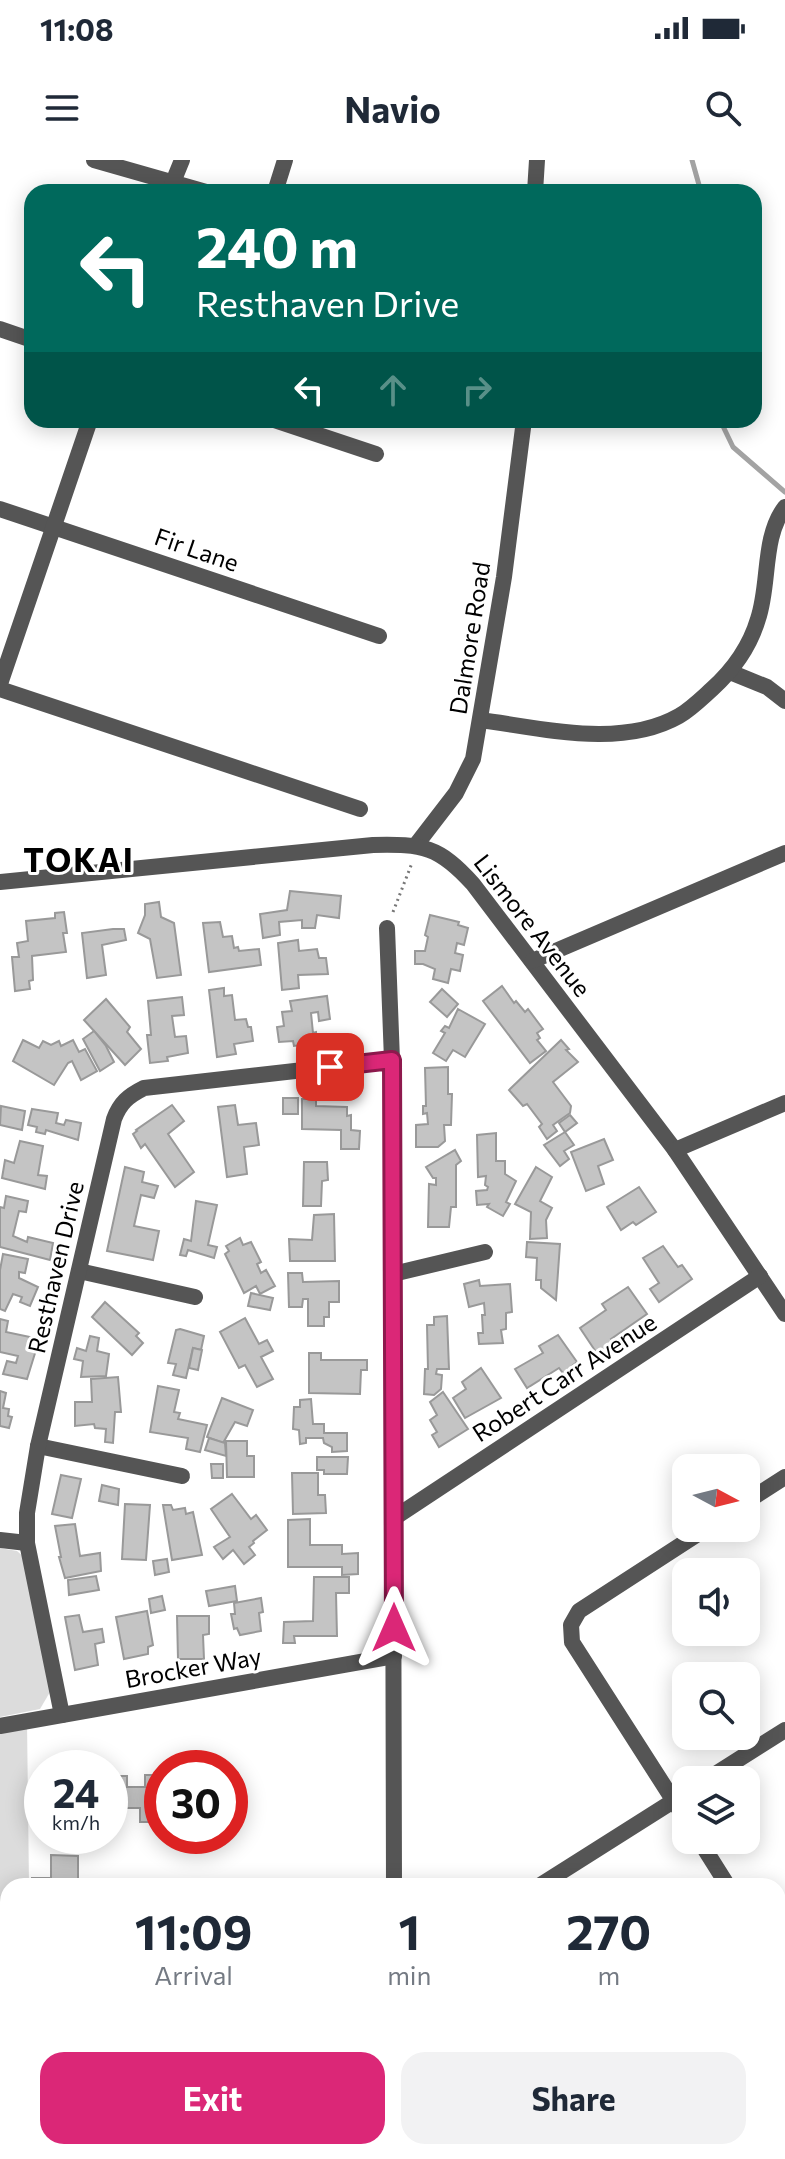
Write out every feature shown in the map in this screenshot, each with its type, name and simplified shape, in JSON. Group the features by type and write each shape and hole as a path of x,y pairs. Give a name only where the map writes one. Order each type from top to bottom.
{"street":[{"path":"94,160 162,184"},
{"path":"171,184 182,160"},
{"path":"278,184 285,160"},
{"path":"536,184 537,160"},
{"path":"0,329 24,337"},
{"path":"87,428 0,686 360,809"},
{"path":"298,428 376,454"},
{"name":"Dalmore Road","path":"419,846 466,777 473,759 504,577 523,428"},
{"name":"Fir Lane","path":"0,509 379,636"},
{"path":"480,720 591,734 656,726 679,716 730,672 746,647 759,618 769,556 782,510"},
{"path":"730,672 767,687 785,701"},
{"path":"0,882 373,845 419,846"},
{"name":"Lismore Avenue","path":"419,846 454,863 532,961 675,1150 785,1314"},
{"path":"532,961 785,853"},
{"path":"387,928 392,1060 394,1878"},
{"name":"Resthaven Drive","path":"62,1715 27,1543 27,1513 38,1446 119,1105 144,1088 392,1060"},
{"path":"675,1150 785,1103"},
{"path":"393,1274 485,1252"},
{"path":"79,1271 195,1297"},
{"name":"Robert Carr Avenue","path":"394,1518 760,1276"},
{"path":"38,1446 182,1476"},
{"path":"760,1493 785,1477"},
{"path":"0,1540 27,1543"},
{"path":"672,1786 572,1642 571,1625 579,1611 685,1542"},
{"name":"Brocker Way","path":"0,1726 394,1656"},
{"path":"728,1766 785,1730"},
{"path":"552,1878 672,1802"},
{"path":"708,1854 723,1878"}],"path":[{"path":"387,928 419,846"}],"shaded area":[{"path":"0,1548 17,1551 25,1558 50,1692 40,1709 0,1717"},
{"path":"27,1721 24,1854 29,1854 29,1878 0,1878 0,1726"}],"building":[{"path":"290,891 341,896 339,918 317,915 315,928 302,928 302,920 279,922 280,935 263,938 260,914 287,910"},
{"path":"159,902 161,917 174,923 181,975 157,978 150,939 138,933 145,915 145,904"},
{"path":"64,912 66,952 32,956 33,980 29,981 30,989 15,991 12,957 19,957 17,943 28,941 26,921 55,918 55,913"},
{"path":"430,915 459,922 458,925 468,928 464,945 457,943 455,953 463,955 460,971 451,969 448,983 433,979 435,969 415,964 415,951 425,951"},
{"path":"220,922 223,937 232,936 234,948 238,947 239,951 259,949 261,965 209,972 203,923"},
{"path":"124,929 126,940 102,945 106,975 87,978 82,933"},
{"path":"298,940 299,951 317,949 319,958 326,958 328,974 298,975 299,988 282,990 278,943"},
{"path":"502,986 514,1003 516,1001 525,1012 528,1009 543,1029 537,1033 540,1038 537,1040 546,1051 530,1063 483,1001"},
{"path":"224,988 224,996 232,995 235,1020 246,1019 253,1041 234,1044 236,1054 217,1057 209,990"},
{"path":"442,989 458,1004 447,1017 430,1002"},
{"path":"327,996 330,1019 319,1021 318,1012 311,1013 317,1043 294,1046 293,1041 279,1042 277,1027 284,1026 282,1012 292,1011 290,1001"},
{"path":"182,997 184,1015 172,1016 175,1037 186,1036 188,1053 167,1057 168,1061 150,1063 148,1001"},
{"path":"106,999 130,1027 127,1032 141,1049 125,1065 84,1020"},
{"path":"458,1009 485,1024 465,1057 453,1050 446,1061 433,1053 445,1033 441,1031 445,1026 449,1028"},
{"path":"94,1031 114,1062 100,1071 83,1039"},
{"path":"23,1040 39,1048 43,1041 51,1045 59,1041 61,1046 73,1040 79,1052 85,1049 97,1071 81,1080 72,1061 54,1085 13,1061"},
{"path":"561,1040 578,1062 553,1082 571,1106 570,1113 553,1125 557,1131 547,1139 539,1127 542,1124 527,1104 523,1106 509,1090"},
{"path":"448,1067 448,1094 452,1094 451,1125 444,1125 445,1141 438,1147 416,1147 416,1125 428,1124 427,1113 423,1114 423,1106 426,1106 425,1068"},
{"path":"283,1098 298,1098 298,1114 283,1114"},
{"path":"302,1099 316,1099 316,1106 347,1107 347,1116 351,1115 351,1130 360,1131 359,1149 341,1149 341,1130 302,1129"},
{"path":"172,1105 184,1121 168,1134 194,1172 175,1187 145,1144 141,1148 133,1134"},
{"path":"235,1105 238,1125 256,1123 259,1145 244,1147 247,1174 227,1177 218,1107"},
{"path":"1,1106 25,1111 22,1130 0,1125"},
{"path":"32,1109 58,1113 56,1123 64,1125 66,1120 81,1123 78,1140 46,1130 45,1134 36,1132 37,1127 28,1125"},
{"path":"570,1115 577,1123 565,1132 559,1123"},
{"path":"565,1132 574,1145 564,1151 569,1159 560,1166 544,1145"},
{"path":"496,1133 496,1161 505,1161 505,1174 516,1181 503,1216 487,1207 489,1204 477,1205 476,1191 487,1190 488,1187 485,1185 486,1176 478,1177 477,1135"},
{"path":"604,1139 613,1160 598,1166 604,1184 586,1191 571,1152"},
{"path":"20,1141 43,1146 38,1175 47,1176 45,1189 2,1178 5,1160 14,1163"},
{"path":"455,1150 461,1161 456,1165 456,1207 451,1207 449,1227 428,1227 429,1184 436,1185 436,1178 426,1167"},
{"path":"304,1162 327,1162 328,1180 322,1181 321,1206 303,1206"},
{"path":"125,1167 144,1172 142,1182 158,1186 154,1198 141,1195 134,1226 159,1231 153,1260 107,1251"},
{"path":"536,1167 552,1177 540,1201 552,1208 546,1220 547,1238 530,1239 531,1212 515,1204"},
{"path":"639,1187 656,1212 636,1225 633,1222 621,1230 607,1207"},
{"path":"6,1196 28,1201 26,1212 19,1211 13,1236 27,1242 28,1237 53,1243 50,1260 0,1247 0,1207 4,1208"},
{"path":"196,1201 217,1205 208,1245 217,1247 214,1258 188,1250 186,1256 180,1255 184,1239 191,1241"},
{"path":"334,1214 335,1261 290,1261 289,1239 312,1240 314,1215"},
{"path":"240,1238 243,1245 251,1242 261,1262 257,1264 261,1273 266,1270 275,1286 260,1294 256,1286 244,1293 225,1254 229,1251 226,1246"},
{"path":"527,1242 560,1244 556,1300 541,1288 541,1280 536,1280 537,1258 526,1257"},
{"path":"663,1246 678,1267 682,1265 692,1279 659,1302 650,1289 659,1283 643,1258"},
{"path":"3,1254 28,1259 25,1273 19,1272 19,1278 38,1287 30,1306 20,1302 22,1297 13,1294 5,1311 0,1309"},
{"path":"288,1273 302,1273 303,1282 339,1281 339,1302 329,1302 329,1317 324,1317 324,1326 308,1326 308,1299 303,1299 302,1307 289,1307"},
{"path":"479,1280 480,1286 510,1284 512,1312 506,1313 506,1329 501,1330 503,1343 479,1344 478,1333 483,1333 484,1303 469,1307 464,1284"},
{"path":"628,1287 647,1314 611,1339 618,1351 602,1361 580,1328 606,1310 602,1304"},
{"path":"251,1293 273,1298 270,1310 248,1306"},
{"path":"105,1302 139,1333 136,1336 143,1343 132,1355 92,1317"},
{"path":"447,1316 449,1369 437,1369 436,1374 442,1375 441,1389 434,1395 424,1394 425,1369 428,1369 427,1325 434,1325 434,1317"},
{"path":"245,1318 259,1344 267,1340 273,1351 261,1357 273,1379 257,1387 245,1365 239,1368 220,1332"},
{"path":"0,1319 8,1321 6,1332 30,1337 28,1348 36,1350 27,1379 3,1374 7,1361 16,1363 18,1356 0,1352"},
{"path":"176,1330 204,1336 201,1350 193,1348 186,1378 173,1375 176,1364 168,1363"},
{"path":"558,1335 577,1362 563,1373 559,1368 527,1388 515,1369 543,1353 539,1346"},
{"path":"90,1336 99,1338 97,1351 109,1354 106,1376 81,1377 83,1361 74,1359 77,1348 86,1351"},
{"path":"193,1348 202,1350 198,1370 189,1368"},
{"path":"309,1353 321,1353 321,1360 367,1360 367,1370 361,1370 360,1394 309,1393"},
{"path":"481,1368 501,1398 465,1418 453,1398 466,1389 462,1382"},
{"path":"118,1377 121,1412 115,1412 113,1443 105,1442 106,1429 95,1428 94,1424 75,1426 75,1402 92,1402 91,1379"},
{"path":"158,1386 179,1390 174,1412 180,1413 178,1419 207,1425 200,1452 186,1449 188,1438 150,1432"},
{"path":"0,1391 6,1393 3,1408 9,1409 8,1416 12,1417 9,1428 0,1426"},
{"path":"443,1392 468,1429 439,1447 432,1435 437,1432 430,1420 437,1415 430,1402"},
{"path":"222,1398 253,1410 247,1426 235,1422 223,1443 207,1437"},
{"path":"311,1399 313,1424 324,1424 324,1433 347,1433 347,1451 332,1452 332,1447 324,1443 323,1438 306,1438 306,1443 300,1444 299,1430 293,1429 294,1407 300,1407 300,1400"},
{"path":"209,1438 225,1443 226,1456 205,1450"},
{"path":"226,1441 247,1441 247,1456 254,1456 254,1477 227,1477"},
{"path":"317,1457 348,1457 347,1474 324,1474 324,1470 317,1470"},
{"path":"211,1464 223,1464 223,1478 212,1478"},
{"path":"292,1473 318,1473 318,1495 325,1495 326,1513 293,1514"},
{"path":"61,1475 81,1479 72,1518 52,1514"},
{"path":"102,1485 119,1489 118,1505 99,1501"},
{"path":"232,1494 251,1519 256,1515 267,1530 253,1541 249,1547 255,1555 244,1564 233,1550 223,1559 214,1547 230,1537 211,1509"},
{"path":"125,1504 150,1505 146,1560 122,1559"},
{"path":"163,1505 171,1505 173,1510 185,1508 186,1514 193,1512 202,1555 172,1560"},
{"path":"310,1519 310,1545 342,1545 342,1554 358,1553 358,1574 342,1575 342,1567 288,1567 288,1520"},
{"path":"75,1524 80,1556 100,1553 101,1571 65,1578 55,1526"},
{"path":"167,1559 169,1572 155,1575 153,1561"},
{"path":"96,1576 99,1590 69,1595 68,1580"},
{"path":"314,1577 349,1577 349,1593 336,1593 337,1636 294,1636 295,1643 283,1643 284,1622 313,1621"},
{"path":"235,1586 237,1601 209,1606 206,1591"},
{"path":"162,1596 165,1610 151,1613 149,1599"},
{"path":"261,1598 261,1631 240,1635 237,1628 234,1629 231,1614 235,1614 234,1603"},
{"path":"147,1611 153,1645 148,1647 148,1654 124,1659 116,1617"},
{"path":"79,1615 83,1632 102,1629 104,1642 95,1644 98,1665 75,1670 65,1617"},
{"path":"177,1616 209,1616 209,1634 203,1635 204,1659 178,1659"},
{"path":"128,1787 144,1787 144,1822 140,1822 140,1808 128,1808"},
{"path":"51,1855 78,1856 78,1878 51,1878"}],"waterway":[{"path":"692,160 699,184"},
{"path":"724,428 733,447 785,492"}],"district":[{"name":"TOKAI","path":"79,859"}],"route":[{"path":"330,1067 392,1060 394,1628"}]}
